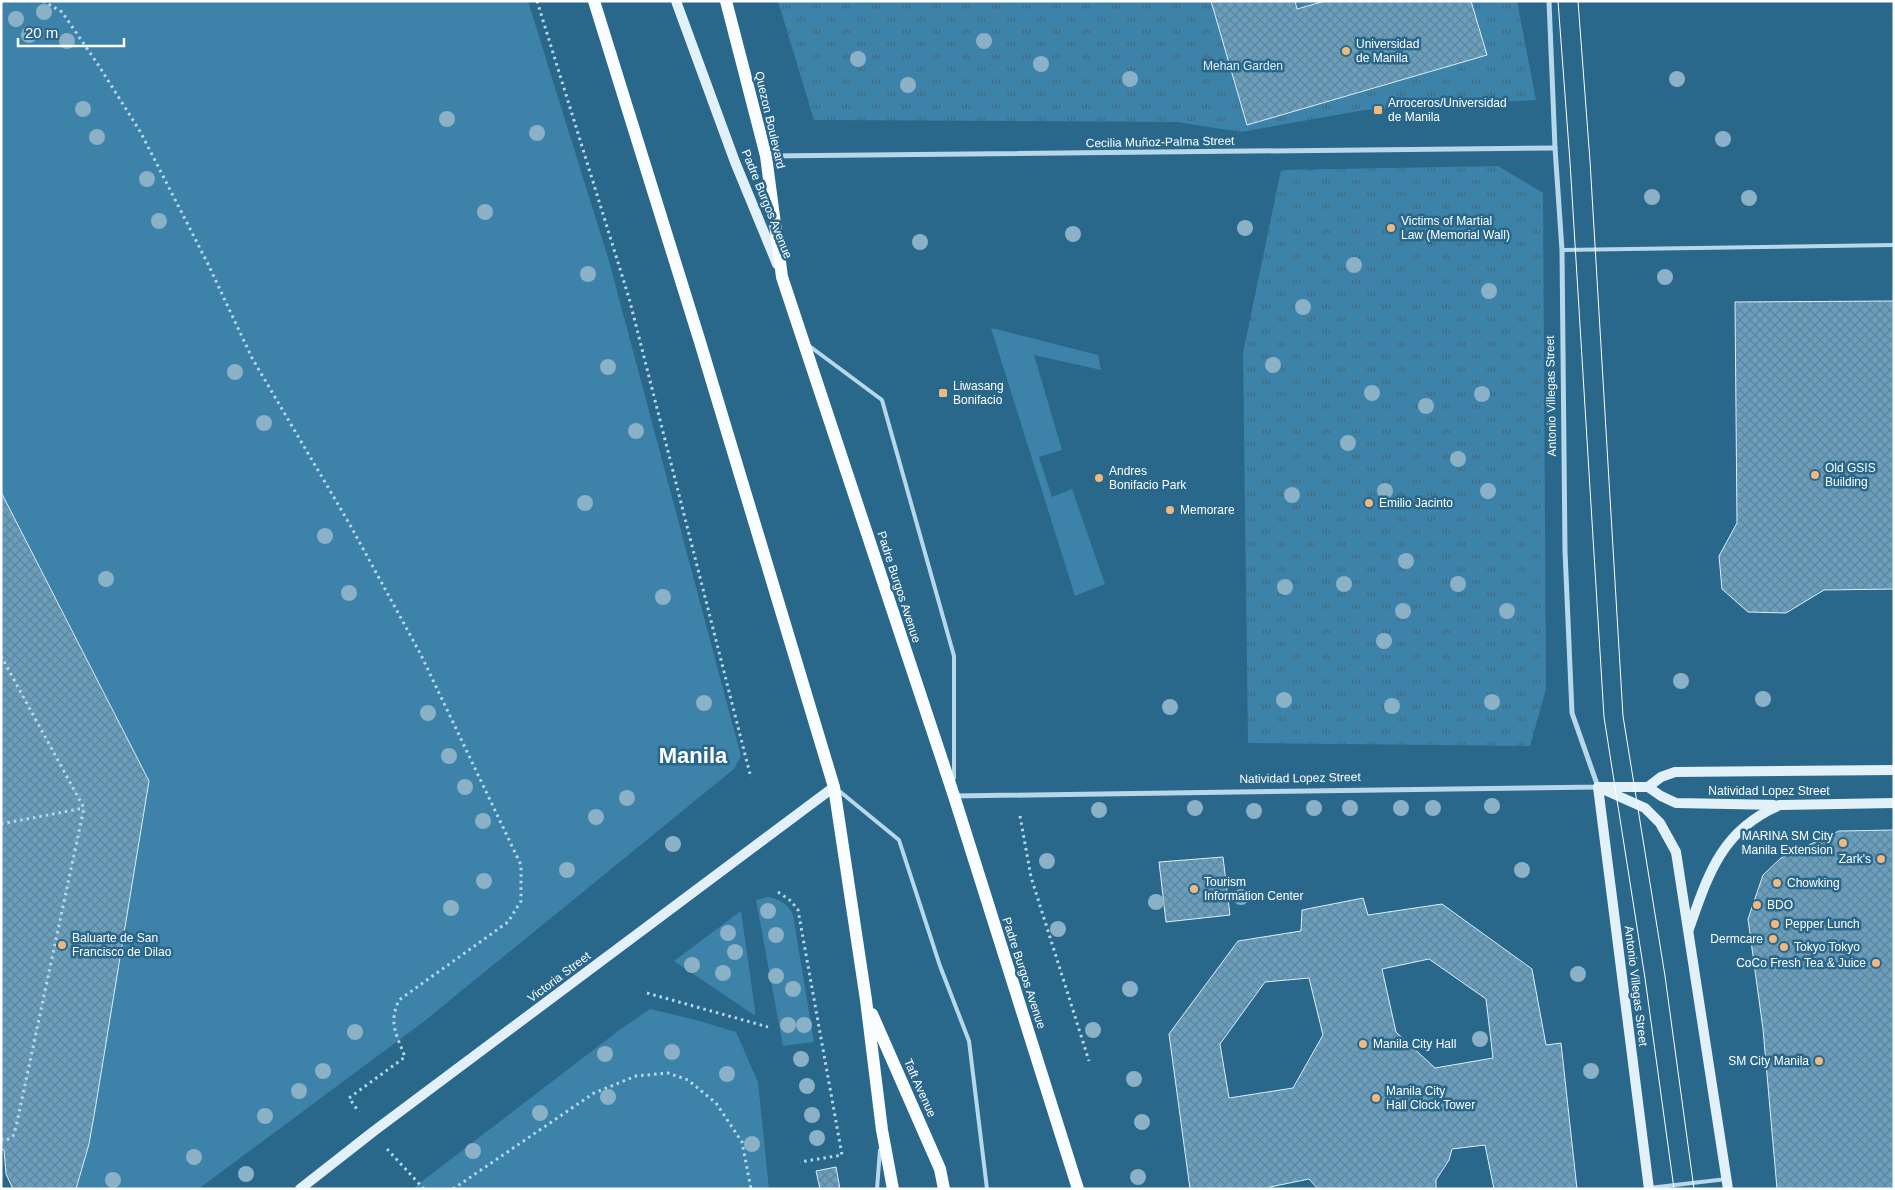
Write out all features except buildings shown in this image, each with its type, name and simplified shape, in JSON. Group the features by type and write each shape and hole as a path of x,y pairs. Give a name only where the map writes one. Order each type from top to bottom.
{"main road":[{"path":"594,1 700,342 834,787 866,1000 882,1130 893,1189"},
{"name":"Quezon Boulevard","path":"726,1 766,156 782,277"},
{"name":"Padre Burgos Avenue","path":"782,277 954,796 1078,1189"},
{"name":"Taft Avenue","path":"866,1000 940,1169 944,1189"}],"street":[{"name":"Padre Burgos Avenue","path":"676,1 735,162 782,277"},
{"name":"Antonio Villegas Street","path":"1549,1 1555,148 1562,250 1565,551 1572,713 1598,787 1649,1189"},
{"name":"Cecilia Muñoz-Palma Street","path":"766,156 1555,148"},
{"name":"Natividad Lopez Street","path":"1648,787 1661,777 1674,772 1894,770"},
{"name":"Victoria Street","path":"300,1189 374,1131 834,787"},
{"path":"1598,787 1645,808 1660,822 1676,852 1728,1184"},
{"name":"Natividad Lopez Street","path":"954,796 1648,787 1676,803 1781,805 1894,803"},
{"path":"1688,930 1712,868 1733,837 1747,823 1781,805"}],"lane":[{"path":"1562,250 1894,245"},
{"path":"804,341 882,400 954,656 954,796"},
{"path":"834,787 899,840 940,966 969,1041 987,1189"},
{"path":"877,1189 882,1130"},
{"path":"1649,1189 1728,1184"}],"path":[{"path":"43,1 62,12 141,133 208,264 252,358 349,523 420,654 521,865 521,901 508,922 399,1000 393,1013 394,1028 405,1057 349,1098 387,1149 424,1189"},
{"path":"537,1 630,298 751,778"},
{"path":"1,656 84,808 16,1127 12,1136 7,1140 1,1139"},
{"path":"1016,794 1031,877 1089,1061"},
{"path":"1,824 84,808"},
{"path":"778,892 791,901 798,910 842,1155 800,1162"},
{"path":"647,993 768,1027"},
{"path":"453,1189 594,1093 636,1076 668,1073 688,1080 716,1103 742,1142 751,1189"}],"green space":[{"path":"1,1 528,1 609,261 741,756 734,769 422,1023 197,1189 76,1189 89,1144 149,781 1,492"},
{"name":"Mehan Garden","path":"778,1 1517,1 1536,100 1365,110 1241,132 1177,122 814,120"},
{"path":"1498,166 1543,193 1546,689 1530,746 1248,743 1243,353 1281,170"},
{"path":"991,328 1098,355 1101,370 1034,355 1062,450 1039,457 1052,497 1072,489 1105,584 1075,596"},
{"path":"768,897 783,903 793,915 814,1042 783,1046 756,900"},
{"path":"741,911 755,1010 755,1015 674,961"},
{"path":"650,1009 736,1032 758,1082 769,1189 412,1189 618,1031"}],"tram line":[{"path":"1558,1 1570,162 1604,717 1645,978 1674,1189"},
{"path":"1578,1 1590,161 1623,716 1665,976 1694,1189"}],"place":[{"name":"Universidad de Manila","path":"1346,51"},
{"name":"Arroceros/Universidad de Manila","path":"1378,110"},
{"name":"Victims of Martial Law (Memorial Wall)","path":"1391,228"},
{"name":"Liwasang Bonifacio","path":"943,393"},
{"name":"Old GSIS Building","path":"1815,475"},
{"name":"Andres Bonifacio Park","path":"1099,478"},
{"name":"Emilio Jacinto","path":"1369,503"},
{"name":"Memorare","path":"1170,510"},
{"name":"MARINA SM City Manila Extension","path":"1843,843"},
{"name":"Zark's","path":"1881,859"},
{"name":"Chowking","path":"1777,883"},
{"name":"Tourism Information Center","path":"1194,889"},
{"name":"BDO","path":"1757,905"},
{"name":"Pepper Lunch","path":"1775,924"},
{"name":"Dermcare","path":"1773,939"},
{"name":"Baluarte de San Francisco de Dilao","path":"62,945"},
{"name":"Tokyo Tokyo","path":"1784,947"},
{"name":"CoCo Fresh Tea & Juice","path":"1876,963"},
{"name":"Manila City Hall","path":"1363,1044"},
{"name":"SM City Manila","path":"1819,1061"},
{"name":"Manila City Hall Clock Tower","path":"1376,1098"}],"district":[{"name":"Manila","path":"693,755"}]}
